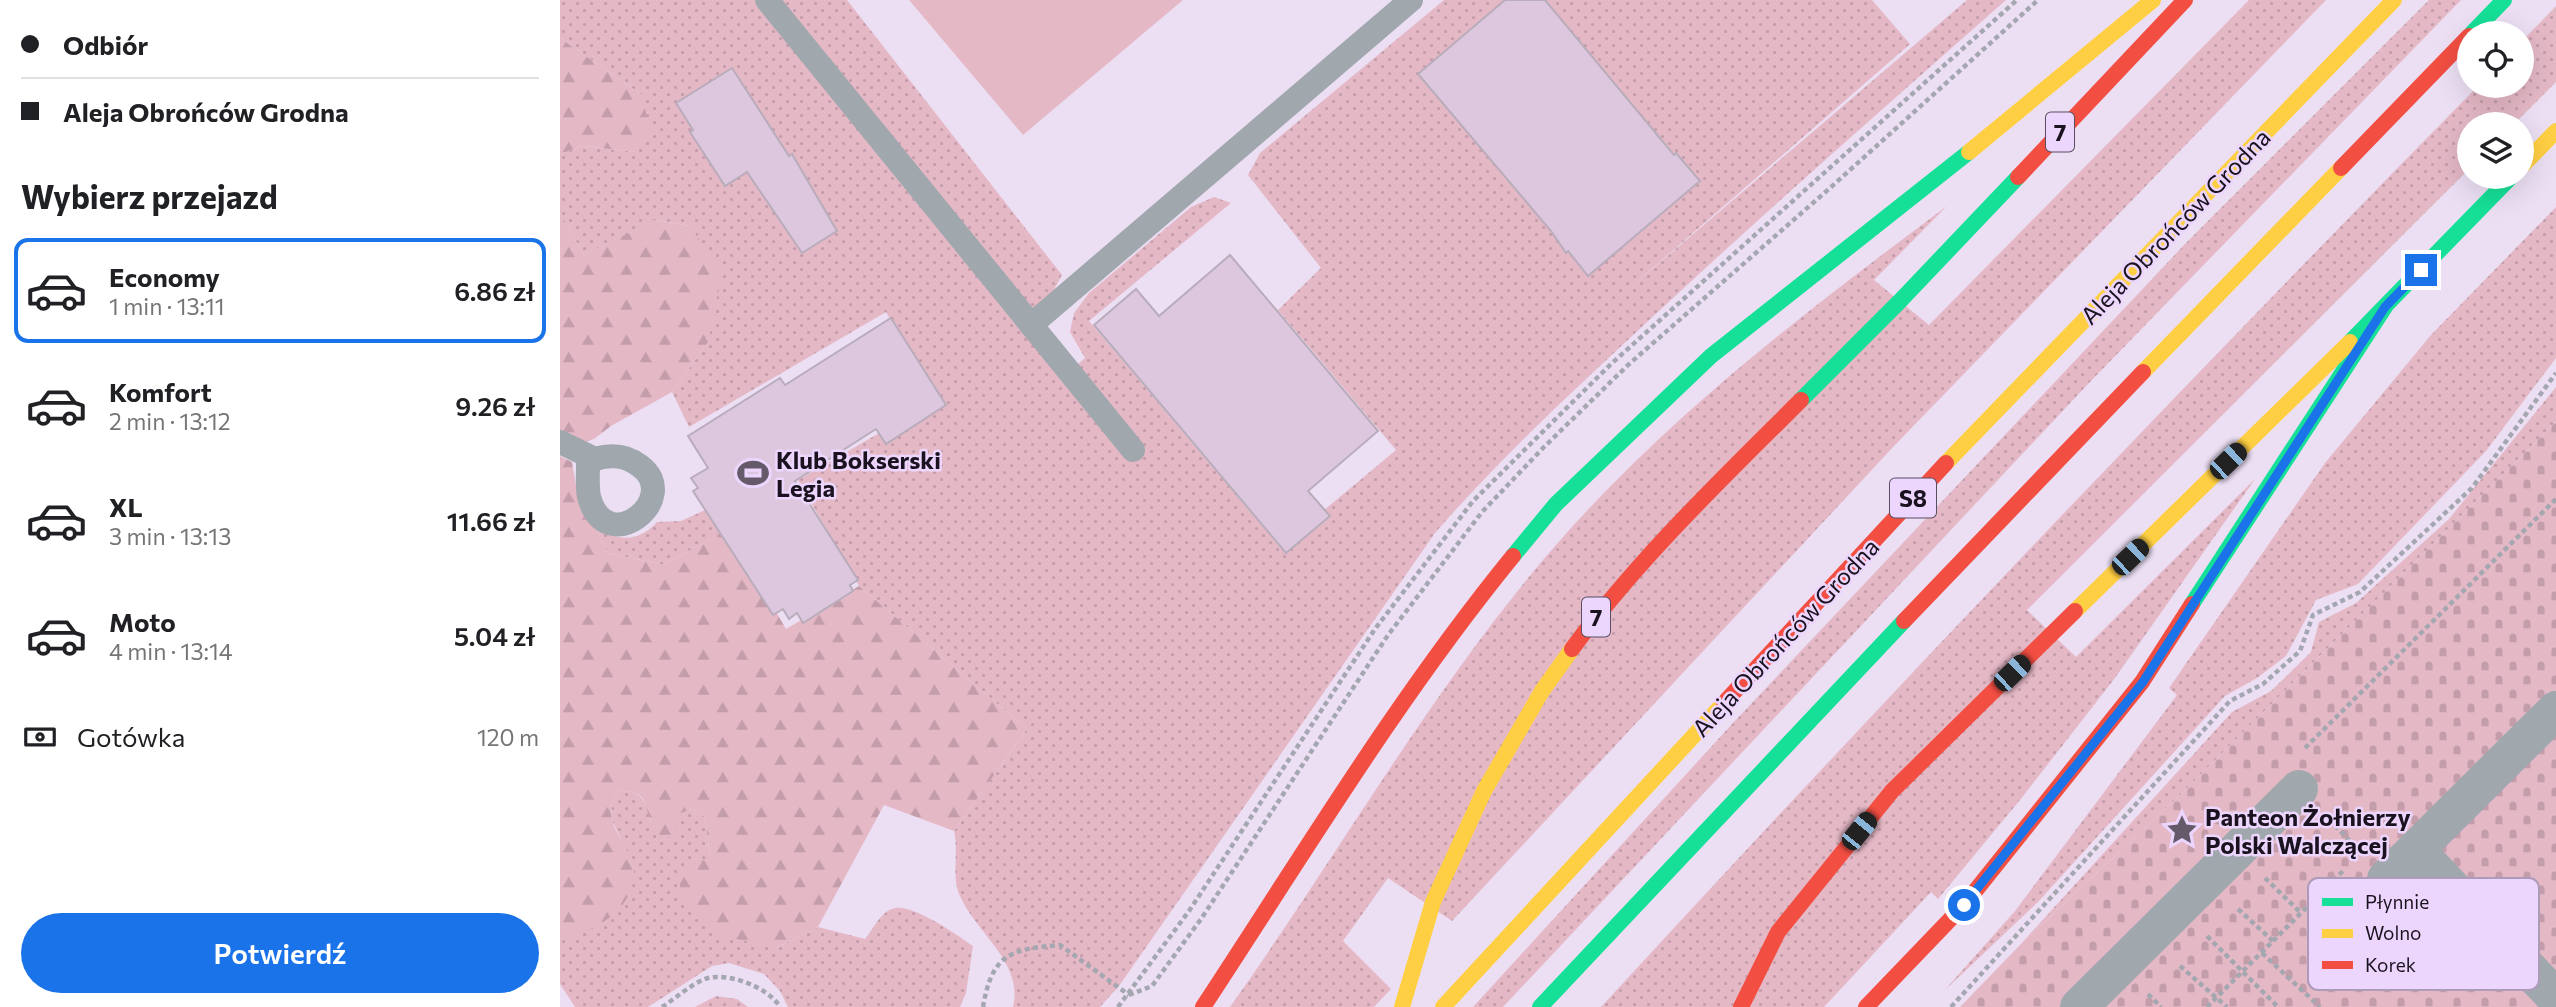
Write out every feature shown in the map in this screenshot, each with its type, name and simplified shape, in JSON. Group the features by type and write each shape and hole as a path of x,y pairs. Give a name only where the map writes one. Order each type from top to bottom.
{"main road":[{"path":"1203,1007 1405,701 1476,602 1556,503 1711,356 2021,110 2153,0"},
{"name":"7","path":"1402,1007 1433,902 1484,791 1542,691 1604,606 1690,511 1900,301 2185,0"},
{"name":"Aleja Obrońców Grodna","path":"1443,1007 1985,421 2394,0"},
{"path":"2484,21 2504,0"},
{"path":"1540,1007 2131,383 2457,49"},
{"path":"2534,154 2556,131"},
{"path":"1741,1007 1778,933 1892,790 2385,307 2499,189"},
{"path":"1866,1007 1964,905 2143,682 2385,307"}],"street":[{"path":"2374,866 2416,850 2556,710"},
{"path":"2080,1007 2300,789"},
{"path":"2416,850 2442,878"},
{"path":"2539,980 2556,998"}],"lane":[{"path":"767,0 1133,450"},
{"path":"1031,325 1411,0"},
{"path":"560,442 595,459"}],"path":[{"path":"1951,1007 2230,701 2263,684 2300,651 2313,615 2360,592 2472,488 2556,373"},
{"path":"2359,878 2374,866 2282,771 2556,499"},
{"path":"1118,1007 1129,995 1152,986 1201,919 1388,635"},
{"path":"2179,909 2278,1007"},
{"path":"2207,1007 2262,953 2308,917"},
{"path":"2149,938 2227,1007"},
{"path":"983,1007 990,975 1009,954 1026,948 1060,944 1129,995"},
{"path":"2262,953 2320,1007"},
{"path":"663,1007 706,979 732,978 750,983 780,1007"}],"green space":[{"path":"560,0 847,0 1062,275 1040,315 1065,375 1085,358 1070,332 1074,313 1089,293 1191,207 1214,197 1231,203 1089,321 1280,547 1396,450 1278,310 1321,268 1248,175 1260,153 1444,0 1872,0 1910,44 1623,294 1967,0 2006,0 1690,282 1538,425 1460,505 1435,533 1119,986 1100,1007 1013,1007 1015,991 1012,976 997,949 967,910 957,889 954,831 1027,729 859,586 798,480 938,399 886,312 689,427 672,392 708,342 690,226 656,220 584,255 560,213 560,154 583,146 636,152 642,95 560,38"},
{"path":"909,0 1183,0 1023,135"},
{"path":"2249,0 2326,0 1895,445 1452,921 1388,878 1343,941 1391,989 1374,1007 1230,1007 1412,736 1488,629 1574,525 1623,474 1673,426 1780,334 1947,206 1874,280 1929,325"},
{"path":"2429,0 2461,0 2088,384 1503,1007 1473,1007 1733,723 2185,244"},
{"path":"2556,6 2556,82 2526,112 2457,112 2457,181 2027,610 2076,657 2255,479 2115,678 2020,800 1938,899 1931,892 1824,1007 1601,1007 2036,543 2466,98 2534,98 2534,29"},
{"path":"560,38 642,95 650,131 636,152 583,146 560,154"},
{"path":"2556,207 2556,358 2486,451 2358,584 2316,600 2286,656 2257,678 2225,696 2038,902 1944,991 2015,911 2177,695 2169,688 2325,463 2431,335"},
{"path":"560,213 584,255 655,220 690,226 722,273 708,342 672,392 611,426 594,439 582,443 560,432"},
{"path":"2556,387 2556,422 2182,793 2018,947 2232,712 2271,691 2311,652 2319,622 2356,603 2449,519"},
{"path":"2556,422 2556,1007 1960,1007 2018,947 2182,793"},
{"path":"560,456 572,462 576,486 608,553 664,565 728,529 786,629 859,586 1027,729 954,831 884,805 818,927 776,948 715,934 682,900 678,871 710,857 705,817 692,809 678,814 676,837 660,838 641,796 621,789 611,803 611,813 633,864 633,884 628,897 620,908 599,925 560,940"},
{"path":"714,506 728,529 664,565 608,553 594,524 619,537 635,537 657,522 681,521"},
{"path":"621,789 642,799 650,821 692,809 705,817 710,857 776,948 818,927 865,939 882,916 895,908 924,915 957,935 973,946 966,993 960,1007 788,1007 780,991 764,974 729,963 712,966 648,1007 575,1007 560,984 560,940 576,935 634,868 612,820 611,803"},
{"path":"716,996 737,999 748,1007 695,1007"}],"building":[{"path":"1505,0 1545,0 1674,155 1676,153 1700,181 1588,276 1418,74"},
{"path":"732,68 789,156 792,154 837,231 802,253 747,172 725,186 690,132 693,130 676,103"},
{"path":"1230,255 1378,431 1308,491 1330,516 1286,553 1094,325 1136,289 1159,316"},
{"name":"Klub Bokserski Legia","path":"891,318 946,405 886,444 876,429 795,481 858,580 850,585 853,591 803,623 797,613 789,619 783,609 773,615 693,491 698,488 691,478 708,468 688,436 780,378 785,385"}],"traffic: fast":[{"path":"2484,21 2504,0"},
{"path":"1513,556 1556,504 1711,356 1969,152"},
{"path":"1801,400 2018,177"},
{"path":"2350,342 2499,189"},
{"path":"2192,604 2385,307"},
{"path":"1540,1007 1904,621"}],"traffic: slow":[{"path":"1969,152 2153,0"},
{"path":"1946,463 2394,0"},
{"path":"2534,154 2556,131"},
{"path":"2143,372 2341,168"},
{"path":"2075,611 2350,342"},
{"path":"1402,1007 1433,902 1484,791 1542,691 1572,649"},
{"path":"1443,1007 1724,703"}],"traffic: jam":[{"path":"2018,177 2185,0"},
{"path":"2341,168 2457,48"},
{"path":"1904,621 2143,372"},
{"path":"1572,649 1653,551 1801,400"},
{"path":"1724,703 1946,463"},
{"path":"1203,1007 1391,721 1513,556"},
{"path":"1866,1007 1964,905 2142,682 2192,604"},
{"path":"1741,1007 1778,932 1892,791 2075,611"}],"place":[{"name":"Klub Bokserski Legia","path":"753,473"},
{"name":"Panteon Żołnierzy Polski Walczącej","path":"2182,830"}],"route":[{"path":"1964,905 2143,682 2385,307 2421,270"}]}
